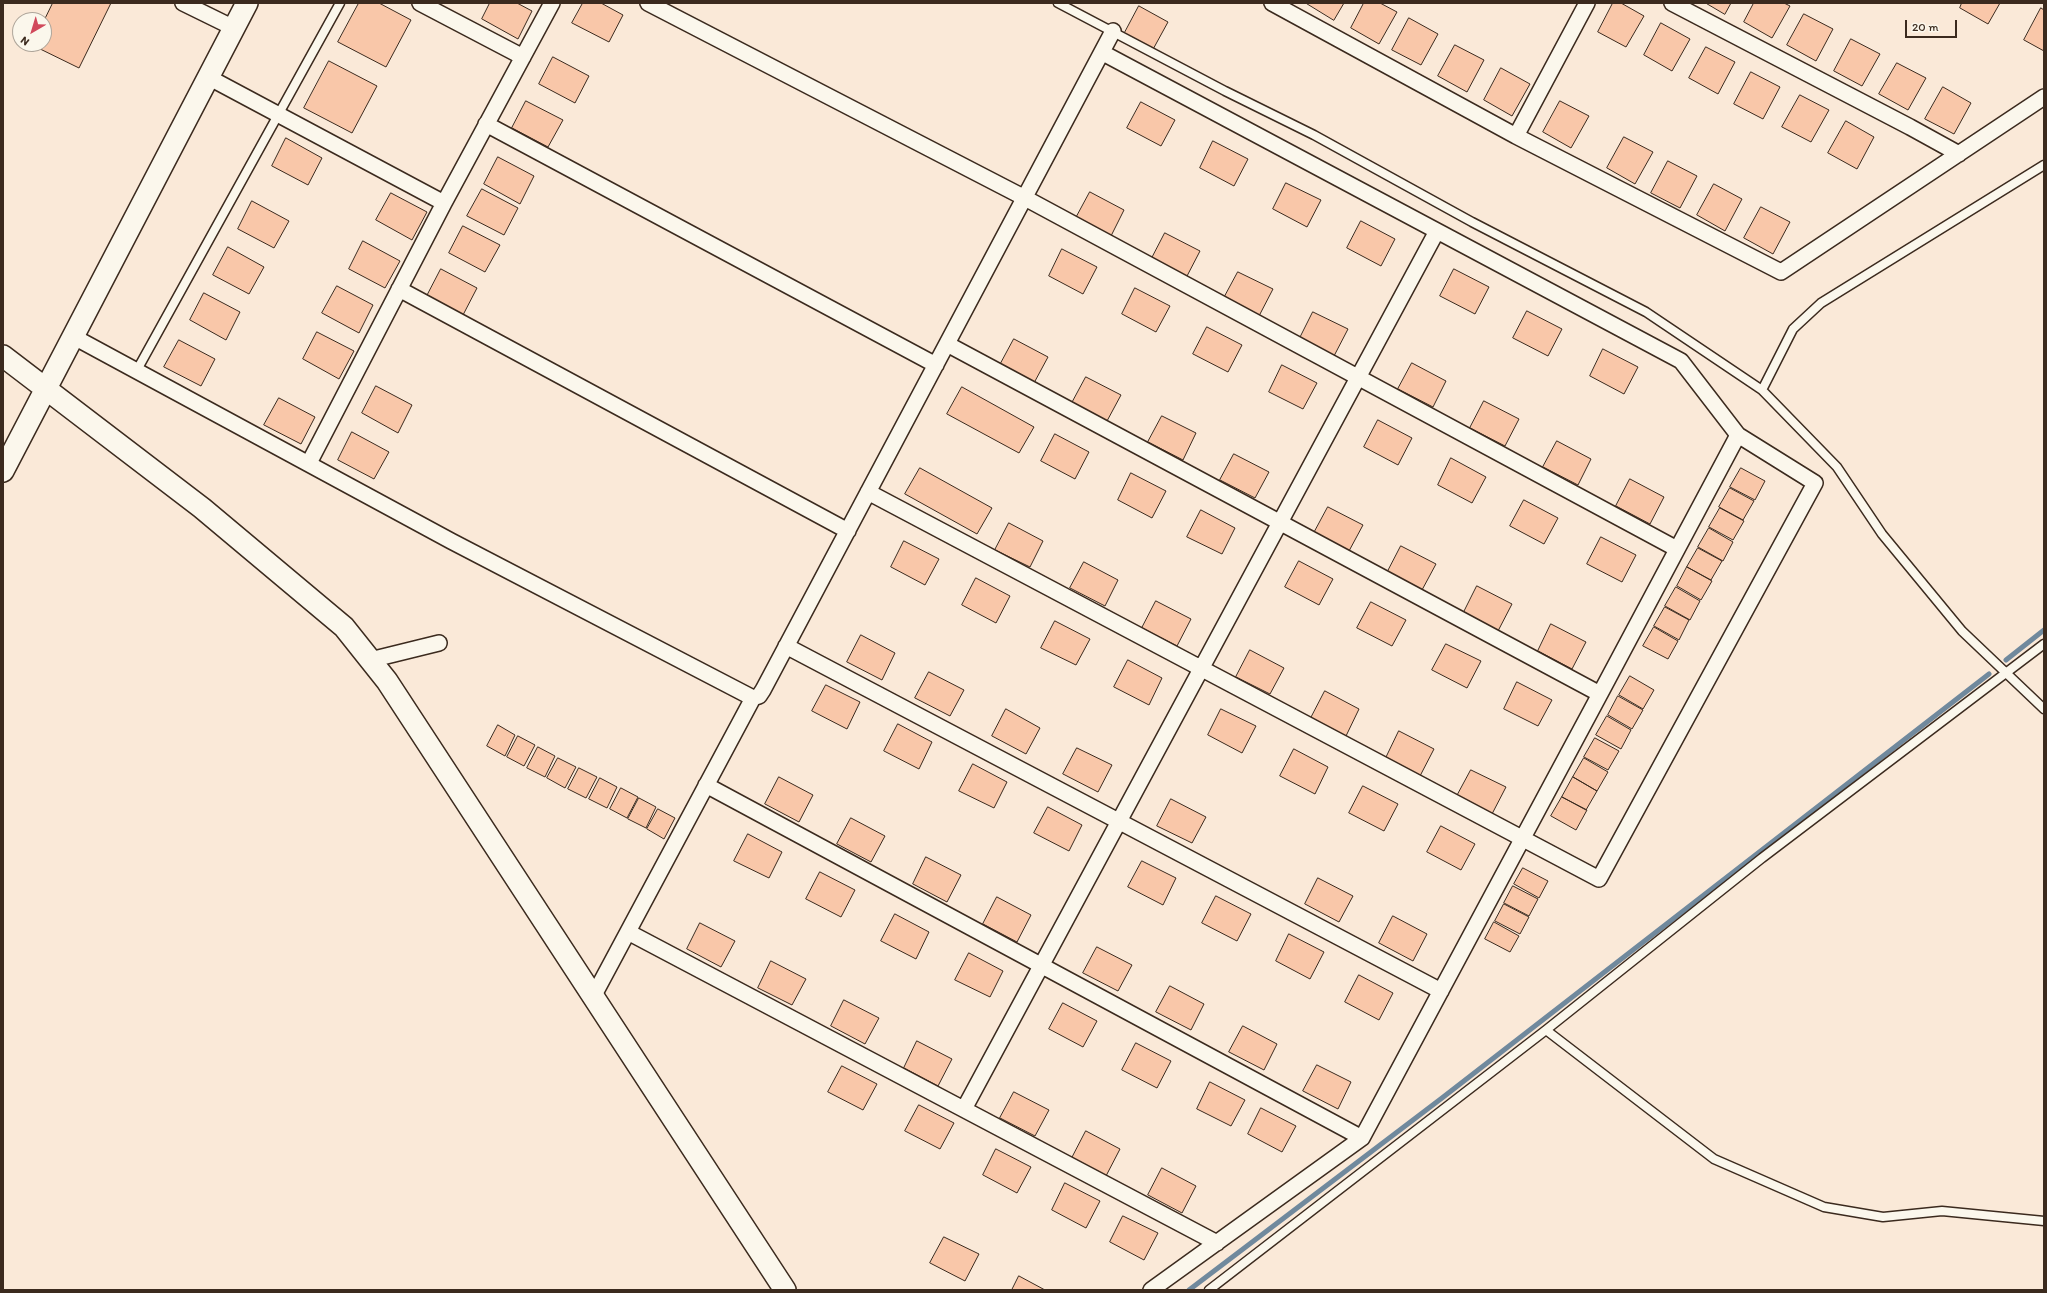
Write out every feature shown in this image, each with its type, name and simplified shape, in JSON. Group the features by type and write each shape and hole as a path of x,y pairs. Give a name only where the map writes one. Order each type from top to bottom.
{"main road":[{"path":"3,471 247,3"},
{"path":"3,356 202,508 344,627 387,681 785,1290"}],"street":[{"path":"183,3 234,28"},
{"path":"420,3 523,57"},
{"path":"309,463 444,203 552,3"},
{"path":"648,3 1025,198 1677,549"},
{"path":"1272,3 1516,136 1782,272 2044,98"},
{"path":"1516,136 1587,3"},
{"path":"1672,3 1903,123 1959,154"},
{"path":"593,997 753,698 759,696 763,690 1114,31"},
{"path":"868,492 1599,879 1815,483 1738,435 1681,361 1103,53"},
{"path":"208,77 444,203"},
{"path":"486,124 936,366"},
{"path":"964,1110 1437,231"},
{"path":"399,289 848,531"},
{"path":"74,336 451,541 753,698"},
{"path":"947,344 1600,694"},
{"path":"1151,1290 1362,1138 1738,435"},
{"path":"370,660 439,643"},
{"path":"786,646 1441,991"},
{"path":"706,785 1362,1138"},
{"path":"628,932 1217,1243"}],"lane":[{"path":"137,370 340,3"},
{"path":"1058,3 1114,31 1225,91 1314,135 1472,222 1646,312 1762,390 1837,467 1887,540 1962,631 2044,709"},
{"path":"1762,390 1794,329 1821,303 2044,165"},
{"path":"1209,1290 1546,1030 1762,858 2044,644"},
{"path":"1546,1030 1714,1159 1824,1207 1883,1217 1942,1211 2044,1222"}],"building":[{"path":"53,3 111,3 79,68 46,52 52,52 52,12 48,12"},
{"path":"359,3 379,3 411,20 386,67 338,42"},
{"path":"490,3 517,3 532,11 518,39 482,19"},
{"path":"583,3 601,3 623,15 609,42 572,23"},
{"path":"1306,3 1344,3 1334,20"},
{"path":"1364,3 1380,3 1397,12 1379,44 1351,28"},
{"path":"1613,3 1621,3 1644,16 1626,47 1598,32"},
{"path":"1706,3 1731,3 1725,14"},
{"path":"1754,3 1784,3 1790,6 1772,38 1744,22"},
{"path":"1962,3 2000,3 1988,24 1960,8"},
{"path":"1139,6 1168,22 1151,53 1122,38"},
{"path":"2041,8 2044,10 2044,51 2024,40"},
{"path":"1804,14 1833,29 1816,61 1787,45"},
{"path":"1409,18 1438,34 1421,65 1392,50"},
{"path":"1661,23 1690,39 1672,71 1644,55"},
{"path":"1851,39 1880,54 1862,86 1834,71"},
{"path":"1455,45 1484,60 1467,92 1438,76"},
{"path":"1706,47 1735,62 1718,94 1689,78"},
{"path":"553,57 589,76 575,103 539,84"},
{"path":"329,61 377,86 352,133 304,108"},
{"path":"1897,63 1926,78 1908,110 1879,94"},
{"path":"1501,68 1530,84 1512,116 1484,100"},
{"path":"1751,72 1780,87 1763,119 1734,104"},
{"path":"1943,87 1971,103 1954,134 1925,119"},
{"path":"1800,95 1829,110 1811,142 1782,127"},
{"path":"526,101 563,120 548,147 512,128"},
{"path":"1560,101 1589,116 1571,148 1543,132"},
{"path":"1141,102 1175,120 1161,146 1127,128"},
{"path":"1846,121 1874,137 1857,169 1828,153"},
{"path":"1624,137 1653,152 1635,184 1607,168"},
{"path":"286,138 322,158 308,185 272,166"},
{"path":"1213,141 1248,159 1234,186 1200,168"},
{"path":"498,157 534,176 520,204 484,184"},
{"path":"1668,161 1697,176 1680,208 1651,193"},
{"path":"1286,183 1321,200 1307,227 1273,209"},
{"path":"1714,184 1742,199 1725,231 1697,215"},
{"path":"482,189 518,208 504,235 467,216"},
{"path":"1090,192 1124,210 1111,236 1076,218"},
{"path":"391,193 427,212 412,240 376,220"},
{"path":"252,201 289,221 274,248 238,229"},
{"path":"1761,207 1790,222 1773,254 1744,238"},
{"path":"1361,221 1395,239 1381,266 1347,248"},
{"path":"463,226 500,245 485,272 449,253"},
{"path":"1165,233 1200,251 1186,278 1151,260"},
{"path":"363,241 400,261 385,288 349,269"},
{"path":"228,247 264,267 249,294 213,275"},
{"path":"1062,249 1097,267 1083,294 1049,276"},
{"path":"441,269 477,288 463,315 427,296"},
{"path":"1454,269 1489,287 1475,314 1440,296"},
{"path":"1238,272 1273,289 1259,316 1224,298"},
{"path":"337,286 373,305 359,333 322,313"},
{"path":"1135,288 1170,306 1156,332 1122,314"},
{"path":"204,293 240,312 226,340 190,320"},
{"path":"1527,311 1562,329 1548,356 1513,338"},
{"path":"1313,312 1348,329 1334,356 1300,338"},
{"path":"1207,327 1242,345 1228,372 1193,354"},
{"path":"317,332 354,351 339,379 303,359"},
{"path":"1014,339 1048,357 1034,383 1000,365"},
{"path":"179,340 215,359 201,386 164,367"},
{"path":"1603,349 1638,367 1624,394 1590,376"},
{"path":"1412,363 1446,381 1433,407 1398,389"},
{"path":"1282,365 1317,383 1303,409 1269,392"},
{"path":"1086,377 1121,395 1107,421 1072,403"},
{"path":"376,386 412,405 398,433 362,413"},
{"path":"962,387 1034,427 1019,453 947,414"},
{"path":"279,398 315,417 301,444 264,425"},
{"path":"1484,401 1519,419 1505,446 1470,428"},
{"path":"1162,416 1196,433 1183,460 1148,442"},
{"path":"1378,420 1412,438 1398,465 1364,447"},
{"path":"352,432 389,452 374,479 338,460"},
{"path":"1055,434 1089,452 1075,479 1041,461"},
{"path":"1557,441 1591,459 1578,485 1543,467"},
{"path":"1234,454 1269,472 1255,498 1220,480"},
{"path":"1451,458 1486,477 1472,503 1438,485"},
{"path":"920,468 992,508 977,534 905,494"},
{"path":"1741,468 1765,481 1755,500 1730,487"},
{"path":"1131,473 1166,491 1152,518 1118,500"},
{"path":"1630,479 1664,497 1650,524 1616,506"},
{"path":"1730,488 1754,501 1743,520 1719,507"},
{"path":"1524,500 1558,518 1544,544 1510,526"},
{"path":"1328,507 1363,525 1349,551 1314,533"},
{"path":"1720,508 1744,521 1733,540 1709,527"},
{"path":"1201,510 1235,528 1222,554 1187,537"},
{"path":"1009,523 1043,541 1030,567 995,550"},
{"path":"1709,528 1733,542 1723,561 1698,547"},
{"path":"1601,537 1636,555 1622,582 1587,564"},
{"path":"904,541 939,559 925,585 891,567"},
{"path":"1401,546 1436,564 1422,590 1387,573"},
{"path":"1698,548 1722,561 1711,580 1687,567"},
{"path":"1299,561 1333,579 1319,605 1285,587"},
{"path":"1084,562 1118,580 1105,606 1070,588"},
{"path":"1687,567 1712,581 1701,600 1677,586"},
{"path":"976,578 1010,596 996,623 962,605"},
{"path":"1477,586 1512,604 1498,631 1464,612"},
{"path":"1676,587 1700,601 1690,620 1665,606"},
{"path":"1156,601 1191,619 1177,646 1142,628"},
{"path":"1371,602 1406,620 1392,646 1357,628"},
{"path":"1665,607 1689,620 1679,640 1654,626"},
{"path":"1055,621 1090,639 1076,665 1041,648"},
{"path":"1551,624 1586,642 1572,669 1538,651"},
{"path":"1654,627 1678,641 1668,659 1643,646"},
{"path":"861,635 895,653 882,680 847,662"},
{"path":"1446,644 1481,661 1467,688 1432,670"},
{"path":"1250,650 1284,668 1270,694 1236,677"},
{"path":"1128,660 1162,678 1149,705 1114,687"},
{"path":"929,672 964,690 950,716 915,698"},
{"path":"1630,676 1654,690 1643,709 1619,695"},
{"path":"1517,682 1552,700 1538,726 1504,709"},
{"path":"826,685 860,702 847,729 812,711"},
{"path":"1325,691 1359,709 1346,736 1311,718"},
{"path":"1618,696 1643,710 1632,729 1608,715"},
{"path":"1006,709 1040,728 1026,754 992,736"},
{"path":"1221,709 1256,726 1242,753 1208,735"},
{"path":"1607,716 1631,730 1621,749 1596,735"},
{"path":"898,724 932,742 919,769 884,751"},
{"path":"498,725 515,735 505,756 487,746"},
{"path":"1399,731 1434,749 1420,776 1386,758"},
{"path":"518,736 535,745 524,766 507,757"},
{"path":"1595,738 1619,751 1608,770 1584,757"},
{"path":"538,747 555,756 545,777 527,768"},
{"path":"1077,748 1112,765 1098,792 1063,774"},
{"path":"1294,749 1328,767 1315,794 1280,776"},
{"path":"558,758 576,767 565,788 547,778"},
{"path":"1584,758 1608,772 1597,791 1573,777"},
{"path":"973,764 1007,782 994,808 959,791"},
{"path":"579,768 597,777 586,798 568,789"},
{"path":"1471,770 1506,787 1492,814 1457,796"},
{"path":"779,777 813,795 799,822 765,804"},
{"path":"1573,777 1597,791 1586,810 1562,797"},
{"path":"600,778 617,787 607,808 589,799"},
{"path":"1363,786 1398,804 1384,831 1349,813"},
{"path":"621,788 638,797 627,818 610,809"},
{"path":"1562,797 1587,810 1576,830 1551,816"},
{"path":"639,798 656,807 646,828 628,819"},
{"path":"1171,799 1206,817 1192,843 1157,826"},
{"path":"1048,807 1082,825 1069,851 1034,833"},
{"path":"658,809 675,818 664,839 647,829"},
{"path":"851,818 885,836 871,862 837,844"},
{"path":"1441,826 1475,844 1461,870 1427,852"},
{"path":"748,834 782,852 769,878 734,861"},
{"path":"926,857 961,875 947,902 913,884"},
{"path":"1142,861 1176,878 1163,905 1128,887"},
{"path":"1523,868 1548,881 1539,898 1514,884"},
{"path":"820,872 855,890 841,917 806,899"},
{"path":"1318,878 1353,896 1339,922 1305,904"},
{"path":"1513,886 1538,899 1529,916 1504,903"},
{"path":"1216,896 1251,914 1237,941 1202,923"},
{"path":"997,897 1031,915 1017,942 983,924"},
{"path":"1504,904 1529,917 1520,934 1495,921"},
{"path":"895,914 929,932 916,959 881,941"},
{"path":"1393,916 1427,934 1413,961 1379,943"},
{"path":"1494,922 1519,936 1510,952 1485,939"},
{"path":"700,923 735,941 721,967 687,949"},
{"path":"1289,934 1324,952 1310,979 1276,961"},
{"path":"1097,947 1132,965 1118,991 1083,973"},
{"path":"969,953 1003,971 990,997 955,980"},
{"path":"771,961 806,979 792,1005 758,988"},
{"path":"1359,975 1393,993 1379,1020 1345,1002"},
{"path":"1170,986 1204,1004 1191,1030 1156,1012"},
{"path":"844,1000 879,1018 865,1044 831,1026"},
{"path":"1063,1003 1097,1021 1083,1047 1049,1029"},
{"path":"1243,1026 1277,1044 1264,1070 1229,1052"},
{"path":"917,1041 952,1059 938,1086 904,1068"},
{"path":"1136,1043 1171,1061 1157,1088 1122,1070"},
{"path":"1317,1065 1351,1082 1338,1109 1303,1091"},
{"path":"842,1066 877,1084 863,1110 828,1092"},
{"path":"1210,1082 1245,1100 1231,1126 1197,1109"},
{"path":"1014,1092 1049,1110 1035,1136 1000,1118"},
{"path":"919,1105 954,1123 940,1149 905,1131"},
{"path":"1261,1108 1296,1126 1282,1152 1248,1134"},
{"path":"1086,1131 1120,1149 1106,1176 1072,1158"},
{"path":"996,1149 1031,1167 1017,1193 983,1175"},
{"path":"1162,1168 1196,1186 1182,1213 1148,1195"},
{"path":"1065,1183 1100,1201 1086,1228 1052,1210"},
{"path":"1123,1216 1158,1233 1144,1260 1110,1242"},
{"path":"944,1237 979,1254 965,1281 930,1263"},
{"path":"1019,1276 1045,1290 1012,1290"}],"waterway":[{"path":"2006,660 2044,630"},
{"path":"1189,1290 1442,1098 1989,674"}]}
